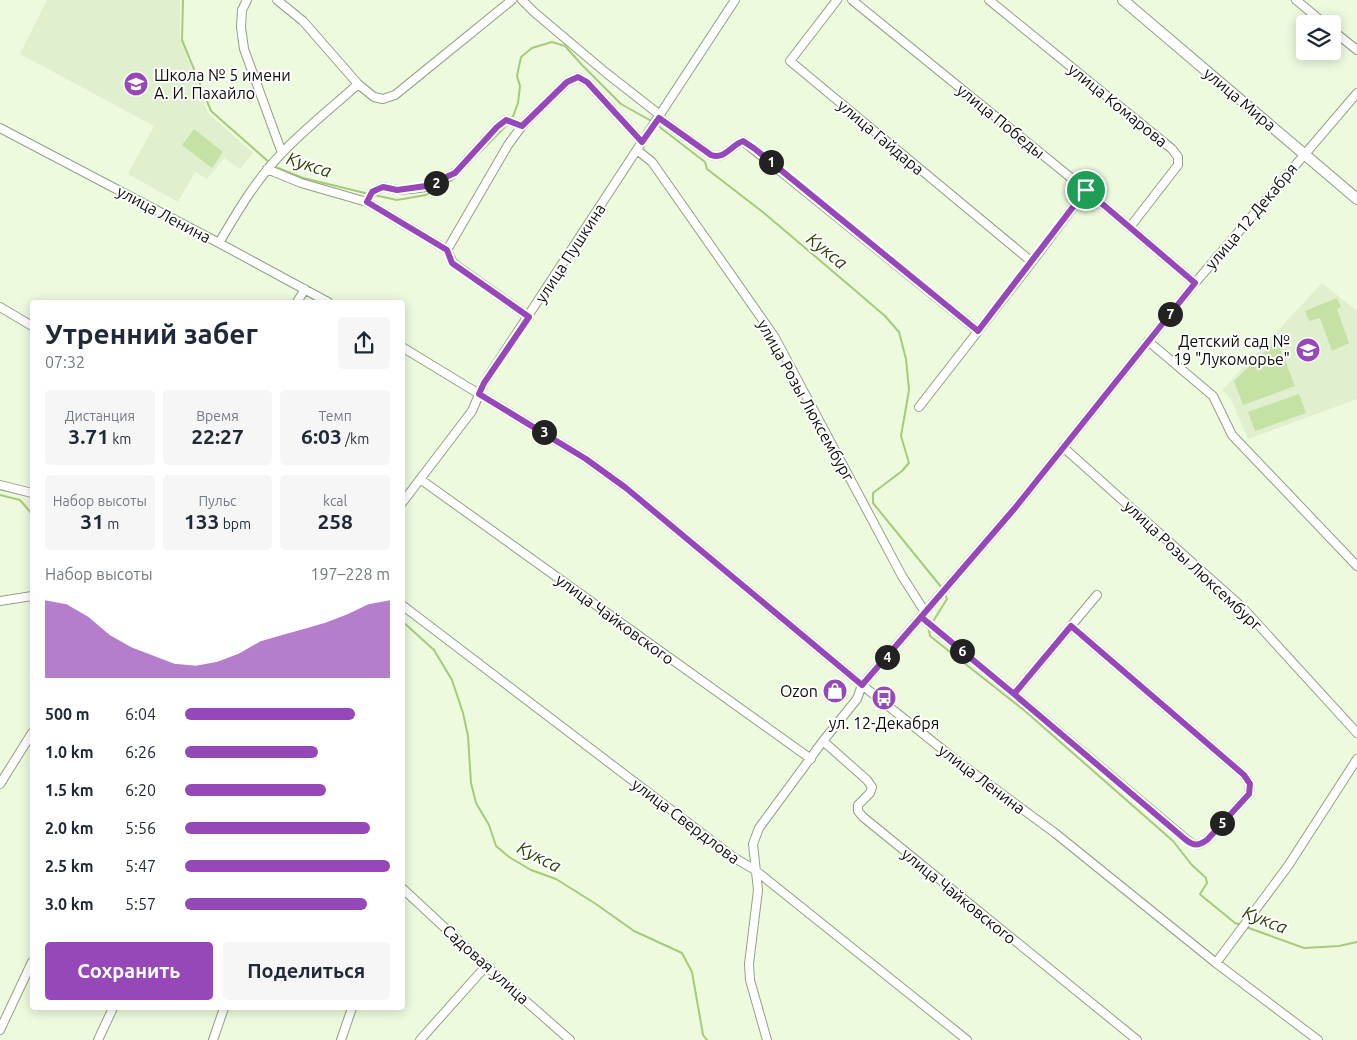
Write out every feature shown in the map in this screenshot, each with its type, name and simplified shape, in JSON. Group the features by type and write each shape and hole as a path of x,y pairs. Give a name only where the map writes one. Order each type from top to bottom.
{"main road":[{"name":"улица Мира","path":"1123,0 1357,199"}],"street":[{"path":"247,0 242,10 241,27 244,49 282,153"},
{"path":"277,0 303,21 358,84 374,97 383,99 394,95 512,0"},
{"path":"522,0 605,72 657,121 717,157 723,155 736,143 743,141 978,331"},
{"name":"улица Пушкина","path":"405,499 472,411 484,383 735,0"},
{"name":"улица Гайдара","path":"837,0 790,61 1032,262"},
{"name":"улица Победы","path":"852,0 1086,190 1195,283"},
{"name":"улица Комарова","path":"989,0 1172,149 1178,156 1178,165 1130,227"},
{"path":"1296,0 1314,15"},
{"path":"1341,37 1357,50"},
{"path":"447,250 508,145 522,126 567,82 578,77 587,82 642,142"},
{"path":"219,243 254,186 270,166 358,84"},
{"name":"улица 12 Декабря","path":"767,1040 750,980 749,964 758,890 752,844 759,828 823,741 857,699 862,685 1015,508 1195,283 1357,93"},
{"path":"370,197 383,187 397,190 412,189 439,181 455,173 497,127 506,120 522,126"},
{"name":"улица Ленина","path":"0,128 325,300"},
{"name":"улица Розы Люксембург","path":"637,150 652,162 774,336 923,615 1193,845 1200,845 1207,840 1249,794 1250,784 1244,775 1071,626"},
{"path":"270,166 301,183 370,197 447,250 452,263 529,317"},
{"path":"918,407 1086,190"},
{"path":"298,300 306,289"},
{"path":"0,307 30,325"},
{"path":"1148,341 1213,396 1232,435 1357,566"},
{"name":"улица Ленина","path":"405,348 586,459 626,488 957,762 1055,833 1216,963 1318,1040"},
{"name":"улица Розы Люксембург","path":"1063,447 1244,608 1357,732"},
{"name":"улица Чайковского","path":"420,479 811,759"},
{"path":"0,485 30,492"},
{"path":"1014,694 1097,595"},
{"path":"0,601 30,596"},
{"name":"улица Свердлова","path":"405,608 733,857 755,870 967,1040"},
{"path":"0,784 30,736"},
{"name":"улица Чайковского","path":"823,741 868,780 872,787 870,793 858,806 858,811 863,818 1137,1040"},
{"path":"1216,963 1288,866 1357,759"},
{"name":"Садовая улица","path":"405,891 570,1040"},
{"path":"0,1030 30,966"},
{"path":"420,1040 486,966"},
{"path":"98,1040 113,1010"},
{"path":"213,1040 223,1010"},
{"path":"341,1040 351,1010"}],"shaded area":[{"name":"Школа № 5 имени А. И. Пахайло","path":"47,0 180,0 180,38 208,113 253,153 240,169 224,158 207,179 195,172 178,202 128,174 154,126 20,54"},
{"name":"Детский сад № 19 \"Лукоморье\"","path":"1322,283 1357,311 1357,399 1248,439 1231,399 1222,390"}],"green space":[{"path":"194,129 223,152 212,168 182,145"},
{"path":"1337,298 1341,307 1337,309 1349,343 1332,351 1320,318 1309,321 1305,311"},
{"path":"1277,340 1295,386 1243,405 1234,381"},
{"path":"1299,394 1306,413 1255,431 1248,412"}],"waterway":[{"name":"Кукса","path":"183,0 182,40 211,111 270,163"},
{"name":"Кукса","path":"512,119 518,103 520,86 517,76 521,57 532,48 552,42 565,46 621,104 653,122"},
{"name":"Кукса","path":"374,195 397,200 426,195 452,180 508,124"},
{"name":"Кукса","path":"657,125 705,162 707,169 764,213 850,286 885,316 899,332 906,359 909,390 901,436 909,463 902,471 873,493 873,503 942,588"},
{"name":"Кукса","path":"273,166 303,178 369,194"},
{"name":"Кукса","path":"0,495 20,500 30,512"},
{"name":"Кукса","path":"932,623 947,599 945,594"},
{"name":"Кукса","path":"405,624 434,650 452,680 463,713 468,736 471,783 476,803 489,825 496,846 509,857 531,870 556,879 634,931 682,953 692,972 703,1035 707,1040"},
{"name":"Кукса","path":"929,630 930,636 1025,711 1173,841 1191,864 1206,878 1207,883 1200,894 1235,923 1242,925"},
{"name":"Кукса","path":"1246,927 1304,948 1339,946 1357,942"}],"place":[{"name":"Школа № 5 имени А. И. Пахайло","path":"136,84"},
{"name":"Детский сад № 19 \"Лукоморье\"","path":"1308,350"},
{"name":"Ozon","path":"835,691"},
{"name":"ул. 12-Декабря","path":"884,698"}],"route":[{"path":"1086,190 978,331 743,141 736,143 723,155 717,157 711,155 659,118 642,142 624,120 587,82 578,77 567,82 522,126 506,120 497,127 455,173 426,186 412,189 397,190 383,187 372,192 367,202 447,250 452,263 529,317 484,383 479,394 538,428 626,488 862,685 921,617 1186,840 1193,845 1200,845 1207,840 1249,794 1250,784 1244,775 1071,626 1014,694 921,617 1015,508 1195,283 1086,190"}]}
